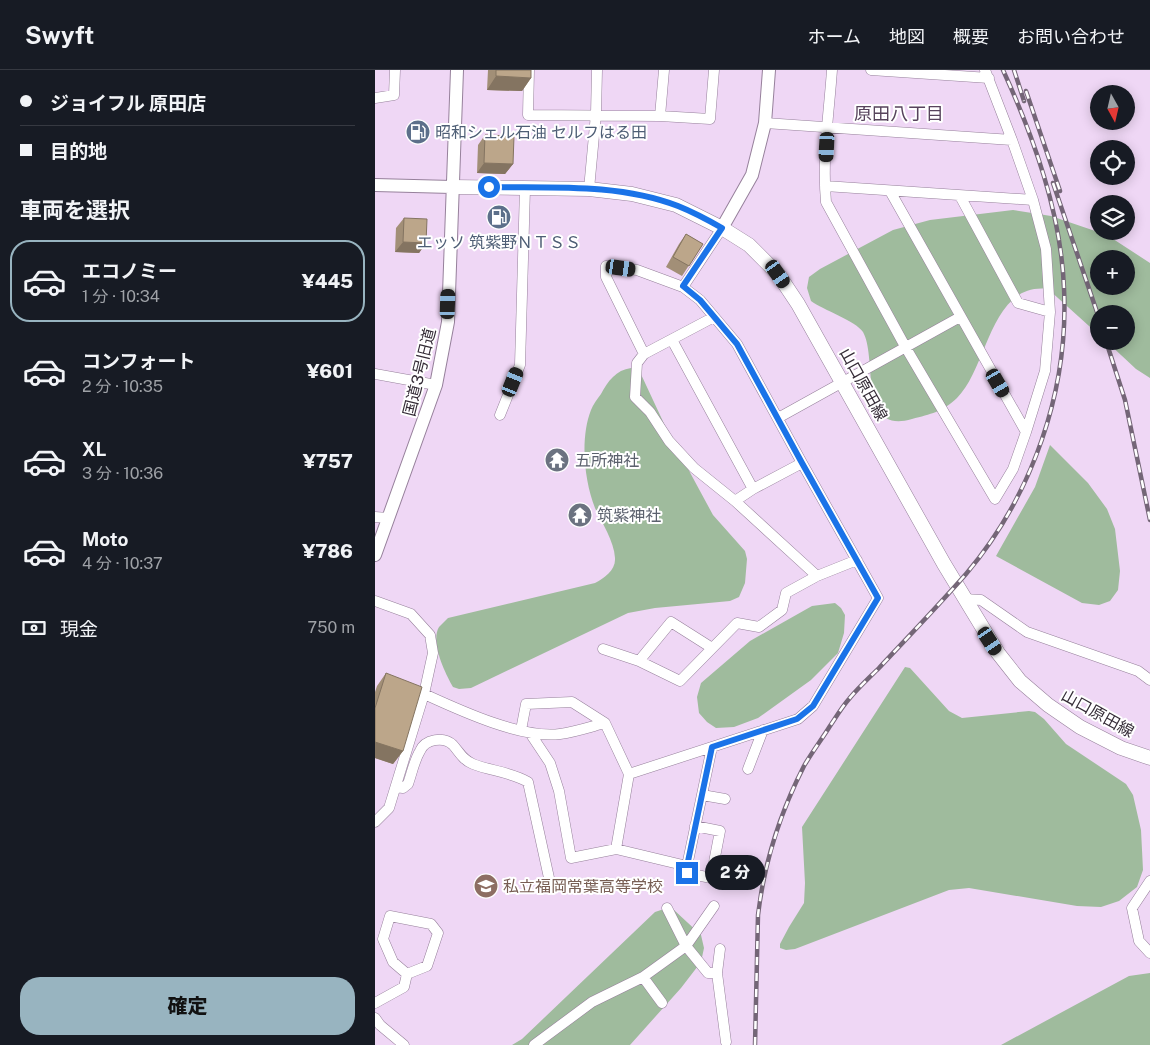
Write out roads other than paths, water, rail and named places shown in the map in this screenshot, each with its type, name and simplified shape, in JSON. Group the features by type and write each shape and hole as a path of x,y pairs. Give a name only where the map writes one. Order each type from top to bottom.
{"main road":[{"name":"山口原田線","path":"452,187 589,189 632,194 676,205 722,228 749,245 778,274 798,304 964,599 998,653 1020,680 1048,705 1081,727 1121,748 1150,758"}],"street":[{"path":"375,98 394,94 395,70"},
{"name":"国道3号旧道","path":"375,555 381,518 435,385 448,322 457,70"},
{"path":"529,70 528,115 596,114 710,119 714,70"},
{"path":"589,189 596,114 597,70"},
{"path":"660,116 664,70"},
{"path":"683,286 722,228 752,175 765,123 769,70"},
{"path":"833,70 827,128 826,202 906,348 995,499 1013,469 1045,371 1049,312 1046,249 1033,200 987,74 871,70"},
{"path":"765,123 1012,140"},
{"path":"375,185 452,187"},
{"path":"825,186 1033,200"},
{"path":"499,415 520,365 525,188"},
{"path":"890,191 1026,432"},
{"path":"960,196 1018,303 1049,312"},
{"path":"629,774 797,719 813,706 878,598 737,344 700,300 683,286 637,270 606,266 606,277 644,354"},
{"path":"714,317 644,354 637,363 635,397 650,412 669,441 694,468 735,501 817,576"},
{"path":"778,418 961,317"},
{"path":"672,340 753,489"},
{"path":"375,374 435,385"},
{"path":"735,501 753,489 802,463"},
{"path":"603,649 639,660 680,682 737,623 759,626 782,610 786,593 817,576 857,560"},
{"path":"964,599 981,600 1027,632 1138,671 1150,680"},
{"path":"375,601 411,614 430,635 433,653 424,694 389,808 375,822"},
{"path":"639,660 671,622 712,648"},
{"path":"424,694 472,716 525,732 558,734 605,723"},
{"path":"616,849 629,774 605,723 572,702 526,704 525,732 549,763 559,792 571,858 616,849 687,866"},
{"path":"748,769 763,730"},
{"path":"396,787 403,788 408,784 420,749 435,740 441,739 448,741 462,758 472,764 517,776 528,782 551,887"},
{"path":"695,826 720,831 711,878 687,873 687,866 695,826 712,747"},
{"path":"702,794 725,799"},
{"path":"1150,881 1132,908 1139,941 1150,953"},
{"path":"534,1045 592,1002 643,977 686,946 714,906"},
{"path":"667,908 686,946 708,973 717,973"},
{"path":"390,916 431,924 438,933 427,966 407,974 393,962 383,938 390,916"},
{"path":"720,949 717,973 726,1042"},
{"path":"375,1003 404,987 407,974"},
{"path":"643,977 662,1003"},
{"path":"375,1018 380,1025 405,1045"}],"railway":[{"path":"755,1045 758,915 769,857 781,819 796,783 807,761 846,702 966,574 989,544 1010,511 1027,476 1042,440 1053,403 1064,327 1064,288 1058,232 1052,204 1035,149 1003,70"},
{"path":"1014,70 1024,101"},
{"path":"1026,91 1060,191"},
{"path":"1053,183 1095,305"},
{"path":"1109,350 1125,400 1150,520"}],"place":[{"name":"昭和シェル石油 セルフはる田","path":"418,132"},
{"name":"エッソ 筑紫野ＮＴＳＳ","path":"499,217"},
{"name":"五所神社","path":"557,460"},
{"name":"筑紫神社","path":"580,515"},
{"name":"私立福岡常葉高等学校","path":"486,886"}],"district":[{"name":"原田八丁目","path":"899,114"}]}
